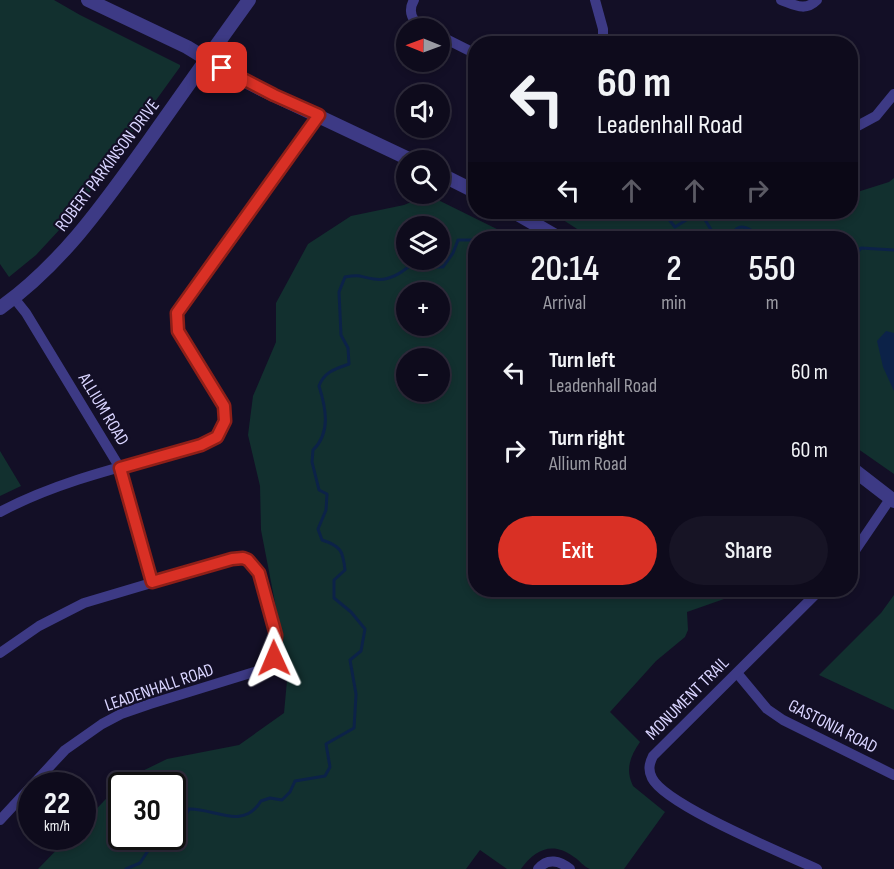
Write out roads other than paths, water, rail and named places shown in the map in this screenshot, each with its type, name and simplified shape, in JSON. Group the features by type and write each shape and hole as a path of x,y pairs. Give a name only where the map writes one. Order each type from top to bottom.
{"street":[{"path":"88,0 167,36 263,90 396,153"},
{"name":"ROBERT PARKINSON DRIVE","path":"0,308 14,298 66,249 87,225 249,0"},
{"path":"412,18 411,3 414,0"},
{"path":"595,0 603,36"},
{"path":"781,0 802,8 811,6 817,0"},
{"path":"450,41 468,50"},
{"path":"858,126 876,116 894,94"},
{"path":"0,512 45,492 201,445 217,437 225,421 224,406 178,331 177,313 319,115"},
{"path":"450,179 468,188"},
{"path":"527,219 548,231"},
{"name":"ALLIUM ROAD","path":"14,298 26,313 120,468 152,582"},
{"path":"858,473 892,500 858,547"},
{"name":"LEADENHALL ROAD","path":"0,653 39,626 98,598 232,559 243,558 248,560 259,573 276,635 274,658 267,668 150,704 102,724 65,750 1,817"},
{"name":"MONUMENT TRAIL","path":"813,597 653,756 649,770 655,783 686,807 817,869"},
{"name":"GASTONIA ROAD","path":"737,673 767,709 783,720 894,775"},
{"path":"538,869 554,861 561,862 570,869"}],"water":[{"path":"886,331 894,333 894,391 883,367 877,341"}],"waterway":[{"path":"669,219 675,227 688,219"},
{"path":"705,219 712,231"},
{"path":"734,231 741,227 751,231"},
{"path":"126,869 140,863 153,843 164,843 177,837 189,809 228,816 246,815 254,810 261,801 270,798 282,800 290,792 295,781 325,776 330,767 326,744 354,728 356,694 350,660 361,651 365,629 351,612 334,598 334,580 345,570 340,550 322,540 318,529 326,510 327,494 319,490 312,462 313,450 323,436 325,428 324,403 319,386 327,374 349,364 348,348 341,335 339,292 345,277 386,279 408,268 417,260 427,267 443,267 453,253 458,240 468,240"},
{"path":"858,252 861,248 894,250"}]}
